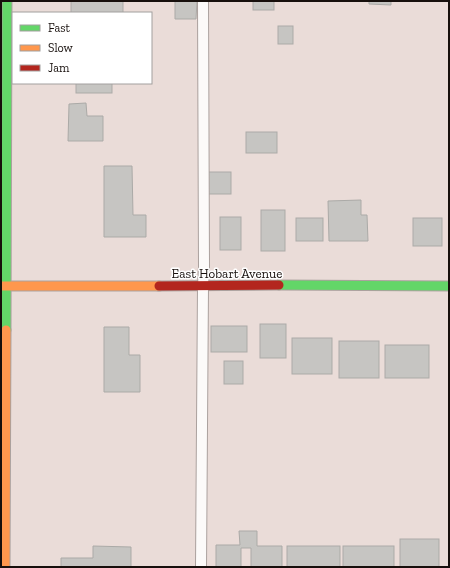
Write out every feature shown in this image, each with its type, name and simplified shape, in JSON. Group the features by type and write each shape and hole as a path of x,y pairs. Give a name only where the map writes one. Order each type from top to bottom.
{"main road":[{"path":"5,567 3,286 4,23 7,1"},
{"name":"East Hobart Avenue","path":"3,286 449,286"}],"lane":[{"path":"201,567 204,267 203,1"}],"building":[{"path":"71,1 123,1 123,12 71,12"},
{"path":"175,1 197,1 196,19 175,19"},
{"path":"253,1 274,1 274,10 253,10"},
{"path":"369,1 391,1 391,5 369,4"},
{"path":"278,26 293,26 293,44 278,44"},
{"path":"76,84 112,84 112,93 76,93"},
{"path":"86,103 87,116 103,116 103,141 68,141 69,104"},
{"path":"246,132 277,132 277,153 246,153"},
{"path":"104,166 132,166 133,215 146,215 146,237 104,237"},
{"path":"208,172 231,172 231,194 208,194"},
{"path":"361,200 361,215 367,215 368,241 329,241 328,201"},
{"path":"261,210 285,210 285,251 261,251"},
{"path":"220,217 241,217 241,250 220,250"},
{"path":"296,218 323,218 323,241 296,241"},
{"path":"413,218 442,218 442,246 413,246"},
{"path":"260,324 286,324 286,358 260,358"},
{"path":"211,326 247,326 247,352 211,352"},
{"path":"104,327 129,327 129,355 140,355 140,392 104,392"},
{"path":"292,338 332,338 332,374 292,374"},
{"path":"339,341 379,341 379,378 339,378"},
{"path":"385,345 429,345 429,378 385,378"},
{"path":"224,361 243,361 243,384 224,384"},
{"path":"239,531 257,531 257,546 282,546 282,567 251,567 251,548 241,548 241,567 216,567 216,545 240,545"},
{"path":"400,539 439,539 439,567 400,567"},
{"path":"93,546 131,547 131,567 61,567 61,558 93,558"},
{"path":"287,546 340,546 340,567 287,567"},
{"path":"343,546 394,546 394,567 343,567"}],"traffic: fast":[{"path":"6,330 7,1"},
{"path":"279,285 449,286"}],"traffic: slow":[{"path":"1,286 159,286"},
{"path":"5,567 6,330"}],"traffic: jam":[{"path":"159,286 279,285"}]}
